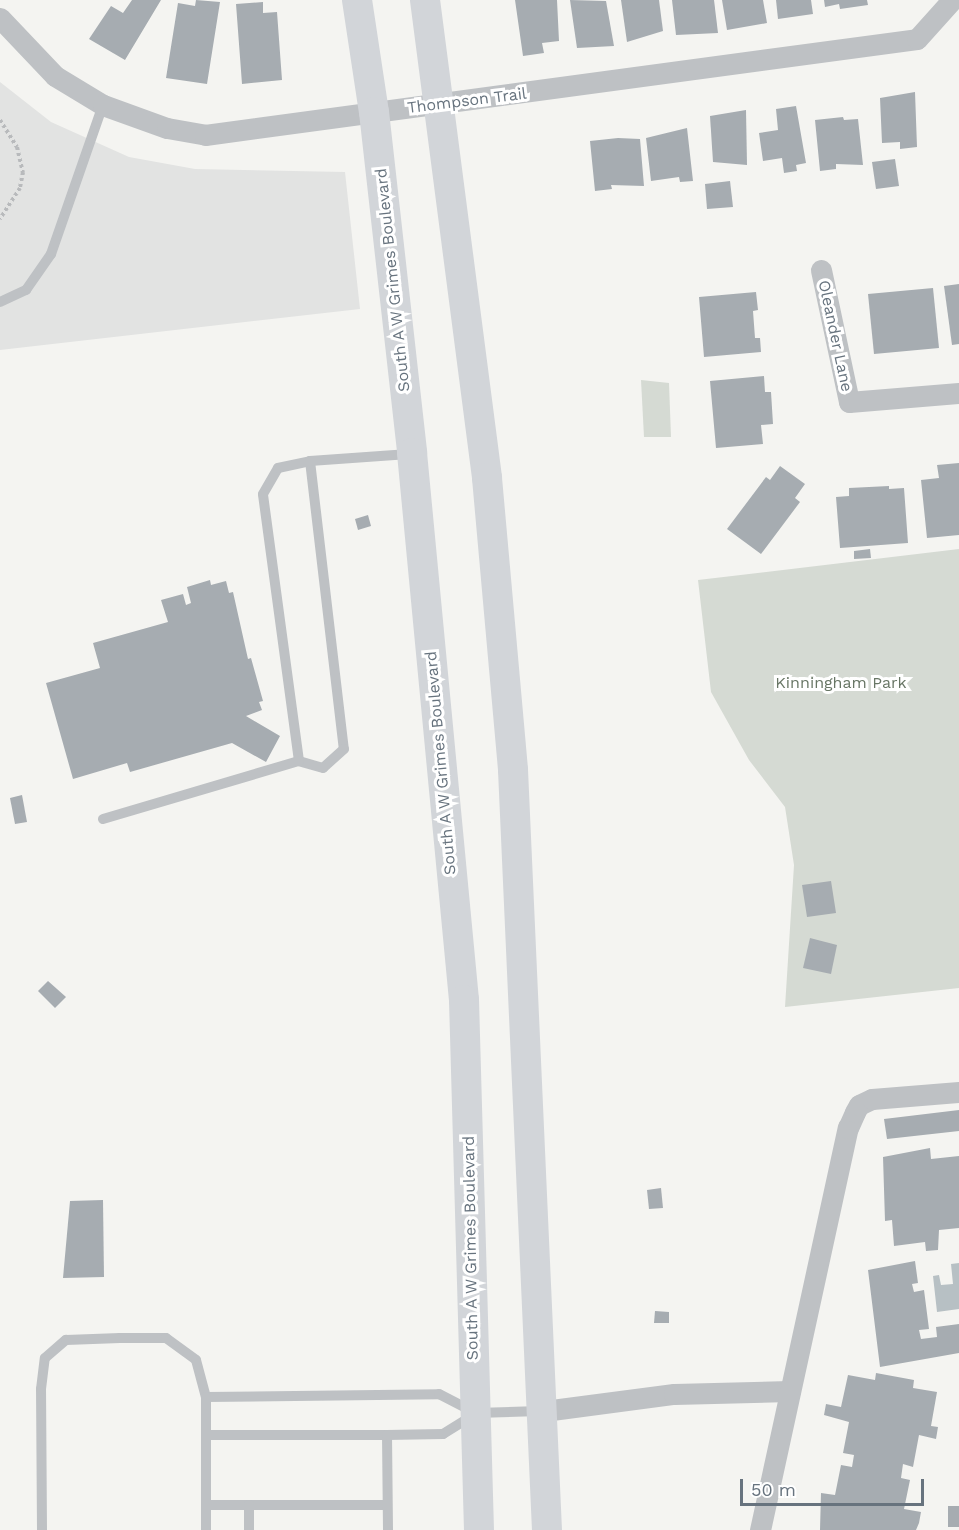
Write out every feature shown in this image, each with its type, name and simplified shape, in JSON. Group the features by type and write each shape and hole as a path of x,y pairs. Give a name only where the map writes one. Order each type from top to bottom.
{"main road":[{"name":"South A W Grimes Boulevard","path":"357,0 374,112 412,453 466,1034 479,1530"},
{"path":"425,0 441,105 486,478 513,770 544,1411 547,1530"}],"street":[{"name":"Thompson Trail","path":"0,18 55,76 103,105 167,128 205,135 441,105 917,39 952,0"},
{"name":"Oleander Lane","path":"821,270 849,402 959,393"},
{"path":"760,1530 855,1112 859,1105 872,1099 959,1092"},
{"path":"544,1411 674,1394 790,1390"}],"lane":[{"path":"0,302 26,290 51,254 103,105"},
{"path":"299,761 263,494 278,468 310,461 412,453"},
{"path":"103,819 299,761 323,768 344,749 310,461"},
{"path":"42,1530 42,1379 45,1358 66,1340 166,1338 196,1360 206,1398 206,1530"},
{"path":"206,1398 439,1394 476,1413 544,1411"},
{"path":"206,1436 443,1434 476,1413"},
{"path":"387,1436 388,1530"},
{"path":"206,1505 387,1504"},
{"path":"249,1505 249,1530"}],"path":[{"path":"0,120 17,147 23,172 20,188 0,219"}],"shaded area":[{"path":"0,82 51,122 129,157 195,169 345,172 360,309 0,350"},
{"path":"959,1263 959,1309 937,1312 933,1276 939,1275 941,1285 953,1284 951,1264"}],"green space":[{"path":"641,380 669,383 671,437 644,437"},
{"name":"Kinningham Park","path":"959,549 959,988 785,1007 794,865 785,807 749,760 711,692 698,580"}],"building":[{"path":"132,0 161,0 125,60 89,39 111,6 123,13"},
{"path":"196,0 220,2 207,84 166,78 178,3 195,6"},
{"path":"515,0 557,0 559,41 542,43 544,53 523,56"},
{"path":"570,0 606,1 614,46 577,48"},
{"path":"621,0 659,0 663,31 627,42"},
{"path":"672,0 714,0 718,33 676,35"},
{"path":"722,0 763,0 767,23 727,30"},
{"path":"776,0 811,0 813,14 778,19"},
{"path":"824,0 867,0 868,5 840,9 839,4 825,7"},
{"path":"263,2 263,13 277,12 282,80 242,84 236,4"},
{"path":"915,92 917,147 900,149 900,142 882,143 880,98"},
{"path":"796,106 806,163 796,165 797,171 784,173 782,158 763,161 759,133 778,130 776,109"},
{"path":"746,110 747,165 713,162 710,116"},
{"path":"843,117 844,120 858,119 863,165 836,164 836,169 820,171 815,120"},
{"path":"687,128 693,181 680,182 679,177 651,181 646,138"},
{"path":"618,138 640,139 644,186 611,185 612,189 595,191 590,141"},
{"path":"895,159 899,186 876,189 872,162"},
{"path":"730,181 733,207 707,209 705,184"},
{"path":"959,284 959,344 952,345 944,286"},
{"path":"933,288 939,348 874,354 868,294"},
{"path":"756,292 758,310 753,311 755,338 760,338 761,352 704,357 699,297"},
{"path":"764,376 765,392 771,392 773,424 761,425 763,444 716,448 710,381"},
{"path":"959,463 959,535 927,538 921,480 939,478 937,465"},
{"path":"780,466 805,484 795,498 800,502 761,554 727,529 766,477 770,480"},
{"path":"889,486 889,489 904,488 908,543 840,548 836,497 849,496 849,488"},
{"path":"368,515 371,526 358,530 355,519"},
{"path":"870,549 871,558 854,559 854,551"},
{"path":"210,580 211,585 226,581 229,593 233,592 248,659 251,658 263,701 259,702 262,710 246,716 280,736 266,762 232,743 130,772 127,763 73,779 46,683 100,668 93,643 168,622 161,600 183,594 186,605 191,603 187,587"},
{"path":"22,795 27,822 15,824 10,798"},
{"path":"831,881 836,913 807,917 802,885"},
{"path":"810,938 837,945 831,974 803,968"},
{"path":"48,981 66,997 55,1008 38,991"},
{"path":"959,1110 959,1131 887,1139 884,1119"},
{"path":"930,1148 931,1159 959,1156 959,1228 939,1230 938,1250 926,1251 925,1242 894,1246 892,1220 885,1221 883,1157"},
{"path":"661,1188 663,1208 649,1209 647,1190"},
{"path":"103,1200 104,1277 63,1278 70,1201"},
{"path":"915,1261 918,1283 912,1284 914,1292 924,1290 929,1329 919,1330 921,1339 937,1337 936,1327 959,1324 959,1353 880,1367 868,1270"},
{"path":"655,1311 669,1312 669,1323 654,1323"},
{"path":"876,1373 914,1380 913,1388 937,1392 931,1426 938,1427 936,1439 919,1435 913,1467 903,1464 901,1478 910,1480 904,1509 921,1512 919,1523 916,1530 820,1530 821,1493 835,1495 841,1465 852,1467 854,1455 843,1453 849,1422 824,1415 826,1404 841,1407 848,1375 875,1380"},
{"path":"948,1506 959,1506 959,1527 948,1527"}]}
